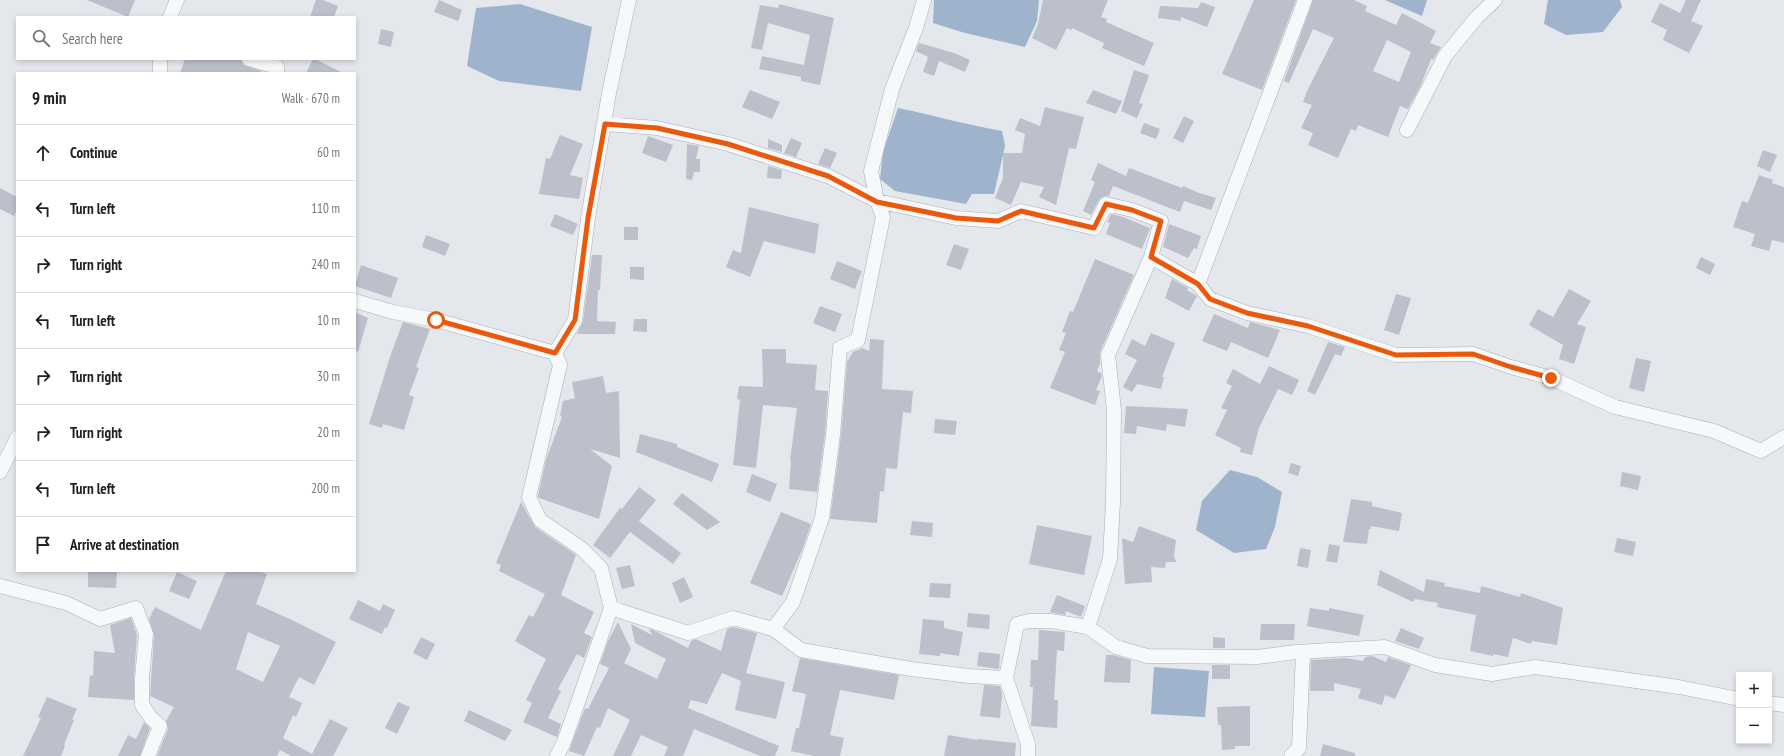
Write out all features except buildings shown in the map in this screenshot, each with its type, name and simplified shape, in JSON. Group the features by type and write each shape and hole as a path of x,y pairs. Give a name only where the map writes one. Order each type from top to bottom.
{"street":[{"path":"170,16 177,0"},
{"path":"555,353 575,320 588,218 629,0"},
{"path":"773,629 793,602 822,518 833,435 840,348 858,340 883,217 877,202 871,171 892,89 916,28 924,0"},
{"path":"1198,284 1305,0"},
{"path":"1407,130 1445,56 1477,17 1495,0"},
{"path":"160,60 160,72"},
{"path":"252,60 277,67 277,72"},
{"path":"605,124 657,128 728,144 828,176 877,202 956,218 998,221 1021,211 1094,228 1106,204 1132,210 1161,221 1151,257 1108,355 1114,410 1113,502 1110,559 1088,627"},
{"path":"1151,257 1198,284 1210,299 1247,313 1308,326 1396,355 1473,354 1511,367 1551,378 1615,407 1714,431 1761,451 1784,437"},
{"path":"356,301 393,312 436,320 555,353"},
{"path":"555,353 560,365 529,497 540,520 582,549 601,568 611,608 564,742 557,756"},
{"path":"0,472 16,440"},
{"path":"0,586 66,603 100,619 136,608 146,634 142,705 151,718 160,726 148,756"},
{"path":"611,608 688,633 733,618 773,629 801,650 911,669 969,676 1006,678"},
{"path":"1028,756 1028,744 1006,678 1016,624 1029,621 1051,621 1088,627 1116,647 1148,656 1257,657 1303,652 1385,647 1435,665 1492,674 1535,667 1679,686 1736,698"},
{"path":"1291,756 1299,748 1303,652"},
{"path":"1772,703 1784,704"}],"water":[{"path":"934,0 1039,0 1037,21 1025,47 965,33 933,23"},
{"path":"1385,0 1427,0 1422,16"},
{"path":"1548,0 1620,0 1622,7 1603,32 1566,35 1544,24"},
{"path":"520,4 592,27 581,91 499,81 467,66 476,8"},
{"path":"898,108 1002,131 1005,146 994,194 972,194 966,204 895,191 880,179 883,152"},
{"path":"1230,470 1257,477 1282,492 1275,527 1266,549 1234,553 1196,530 1202,501"},
{"path":"1154,667 1209,671 1205,717 1151,714"}],"route":[{"path":"436,320 555,353 575,320 588,218 595,187 605,124 657,128 728,144 828,176 877,202 956,218 998,221 1021,211 1094,228 1106,204 1132,210 1161,221 1151,257 1198,284 1210,299 1247,313 1308,326 1350,338 1396,355 1473,354 1511,367 1551,378"}]}
